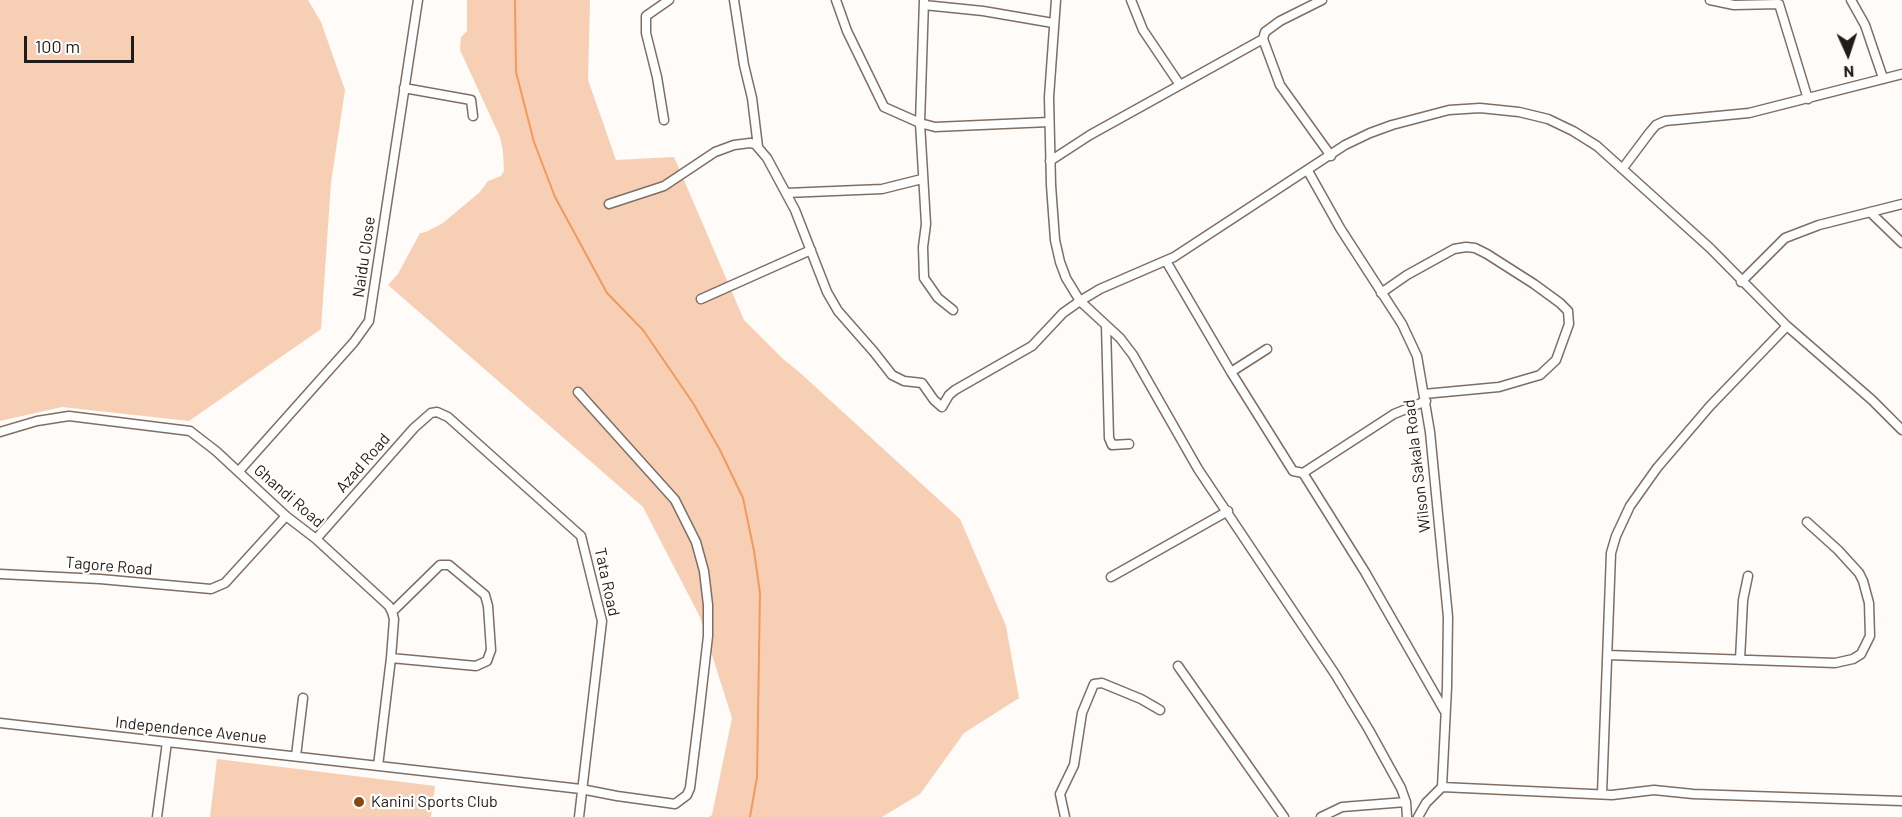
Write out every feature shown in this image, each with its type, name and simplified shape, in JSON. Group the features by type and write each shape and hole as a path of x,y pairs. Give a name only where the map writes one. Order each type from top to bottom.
{"street":[{"name":"Naidu Close","path":"238,471 354,342 369,321 418,0"},
{"path":"664,120 657,77 646,33 645,16 669,0"},
{"path":"734,0 744,65 752,98 758,147"},
{"path":"836,0 847,31 884,106 920,123 948,127 1049,122"},
{"path":"1056,0 1049,122 1050,161 1055,240 1058,256 1069,285 1080,301 1120,338 1133,355 1198,470 1335,674 1395,776 1406,802 1407,817"},
{"path":"1131,0 1143,30 1180,85"},
{"path":"1322,0 1280,21 1265,32 1263,39 1280,85 1330,156"},
{"path":"1710,0 1734,5 1779,4 1808,99"},
{"path":"1851,0 1865,25 1883,78"},
{"path":"953,310 938,298 924,278 923,247 926,224 920,123 924,3 1053,23"},
{"path":"1050,161 1090,135 1263,39"},
{"path":"1623,168 1656,125 1665,121 1749,113 1902,74"},
{"path":"404,88 471,100 473,116"},
{"path":"609,204 664,186 715,152 746,143 758,147 767,158 786,193 837,311 892,375 904,381 922,383 933,400 942,407 955,390 1032,346 1063,313 1080,301 1100,289 1166,261 1345,145 1392,125 1449,110 1480,108 1519,112 1548,119 1598,146 1710,248 1741,282 1787,326 1872,400 1902,430"},
{"name":"Wilson Sakala Road","path":"1308,171 1340,228 1402,324 1417,356 1434,466 1448,617 1442,787"},
{"path":"786,193 882,189 922,179"},
{"path":"1741,282 1785,238 1819,225 1902,204"},
{"path":"1870,212 1902,243"},
{"path":"1166,261 1231,372 1293,471 1303,473 1394,414 1425,398 1499,387 1540,375 1556,360 1569,324 1568,311 1560,303 1534,284 1475,248 1454,249 1407,274 1381,293"},
{"path":"701,299 811,250"},
{"path":"1106,325 1109,438 1112,445 1129,444"},
{"path":"1602,794 1611,553 1623,518 1674,446 1787,326"},
{"path":"1231,372 1267,349"},
{"name":"Independence Avenue","path":"0,723 581,789 675,804 687,795 707,648 708,605 704,571 696,542 675,500 578,392"},
{"name":"Tata Road","path":"437,412 448,417 583,538 602,621 579,817"},
{"name":"Azad Road","path":"316,539 414,428 431,413 437,412"},
{"name":"Ghandi Road","path":"0,432 37,421 69,417 181,430 195,434 286,516 316,539 389,606 392,612"},
{"path":"1303,473 1365,572 1444,711"},
{"path":"1111,577 1227,511"},
{"name":"Tagore Road","path":"0,574 100,579 205,590 216,588 225,583 286,516"},
{"path":"1608,655 1843,662 1861,654 1867,646 1871,627 1869,603 1863,581 1838,550 1807,522"},
{"path":"378,766 391,658 394,619 392,612 440,565 449,565 485,595 491,650 487,661 476,666 391,658"},
{"path":"1740,660 1743,600 1748,576"},
{"path":"1178,666 1284,817"},
{"path":"1065,817 1060,794 1074,765 1082,713 1094,684 1102,683 1141,699 1160,710"},
{"path":"296,756 303,698"},
{"path":"158,817 167,742"},
{"path":"1418,817 1426,803 1442,787 1612,795 1654,790 1693,794 1902,801"},
{"path":"1321,817 1342,807 1406,802"}],"shaded area":[{"path":"0,0 308,0 321,22 345,90 331,182 321,329 189,421 62,407 0,421"},
{"path":"467,0 590,0 588,80 616,160 674,157 744,320 783,359 960,519 1006,626 1019,698 964,733 920,794 882,817 709,817 712,815 732,718 700,617 643,507 388,285 398,274 420,233 443,223 480,192 488,181 501,176 504,171 500,137 460,50 461,37 467,31"},
{"path":"217,759 435,786 431,817 210,817"}],"waterway":[{"path":"515,0 516,72 534,142 555,197 607,293 643,330 693,403 720,450 743,498 760,593 757,777 750,817"}],"place":[{"name":"Kanini Sports Club","path":"359,802"}]}
